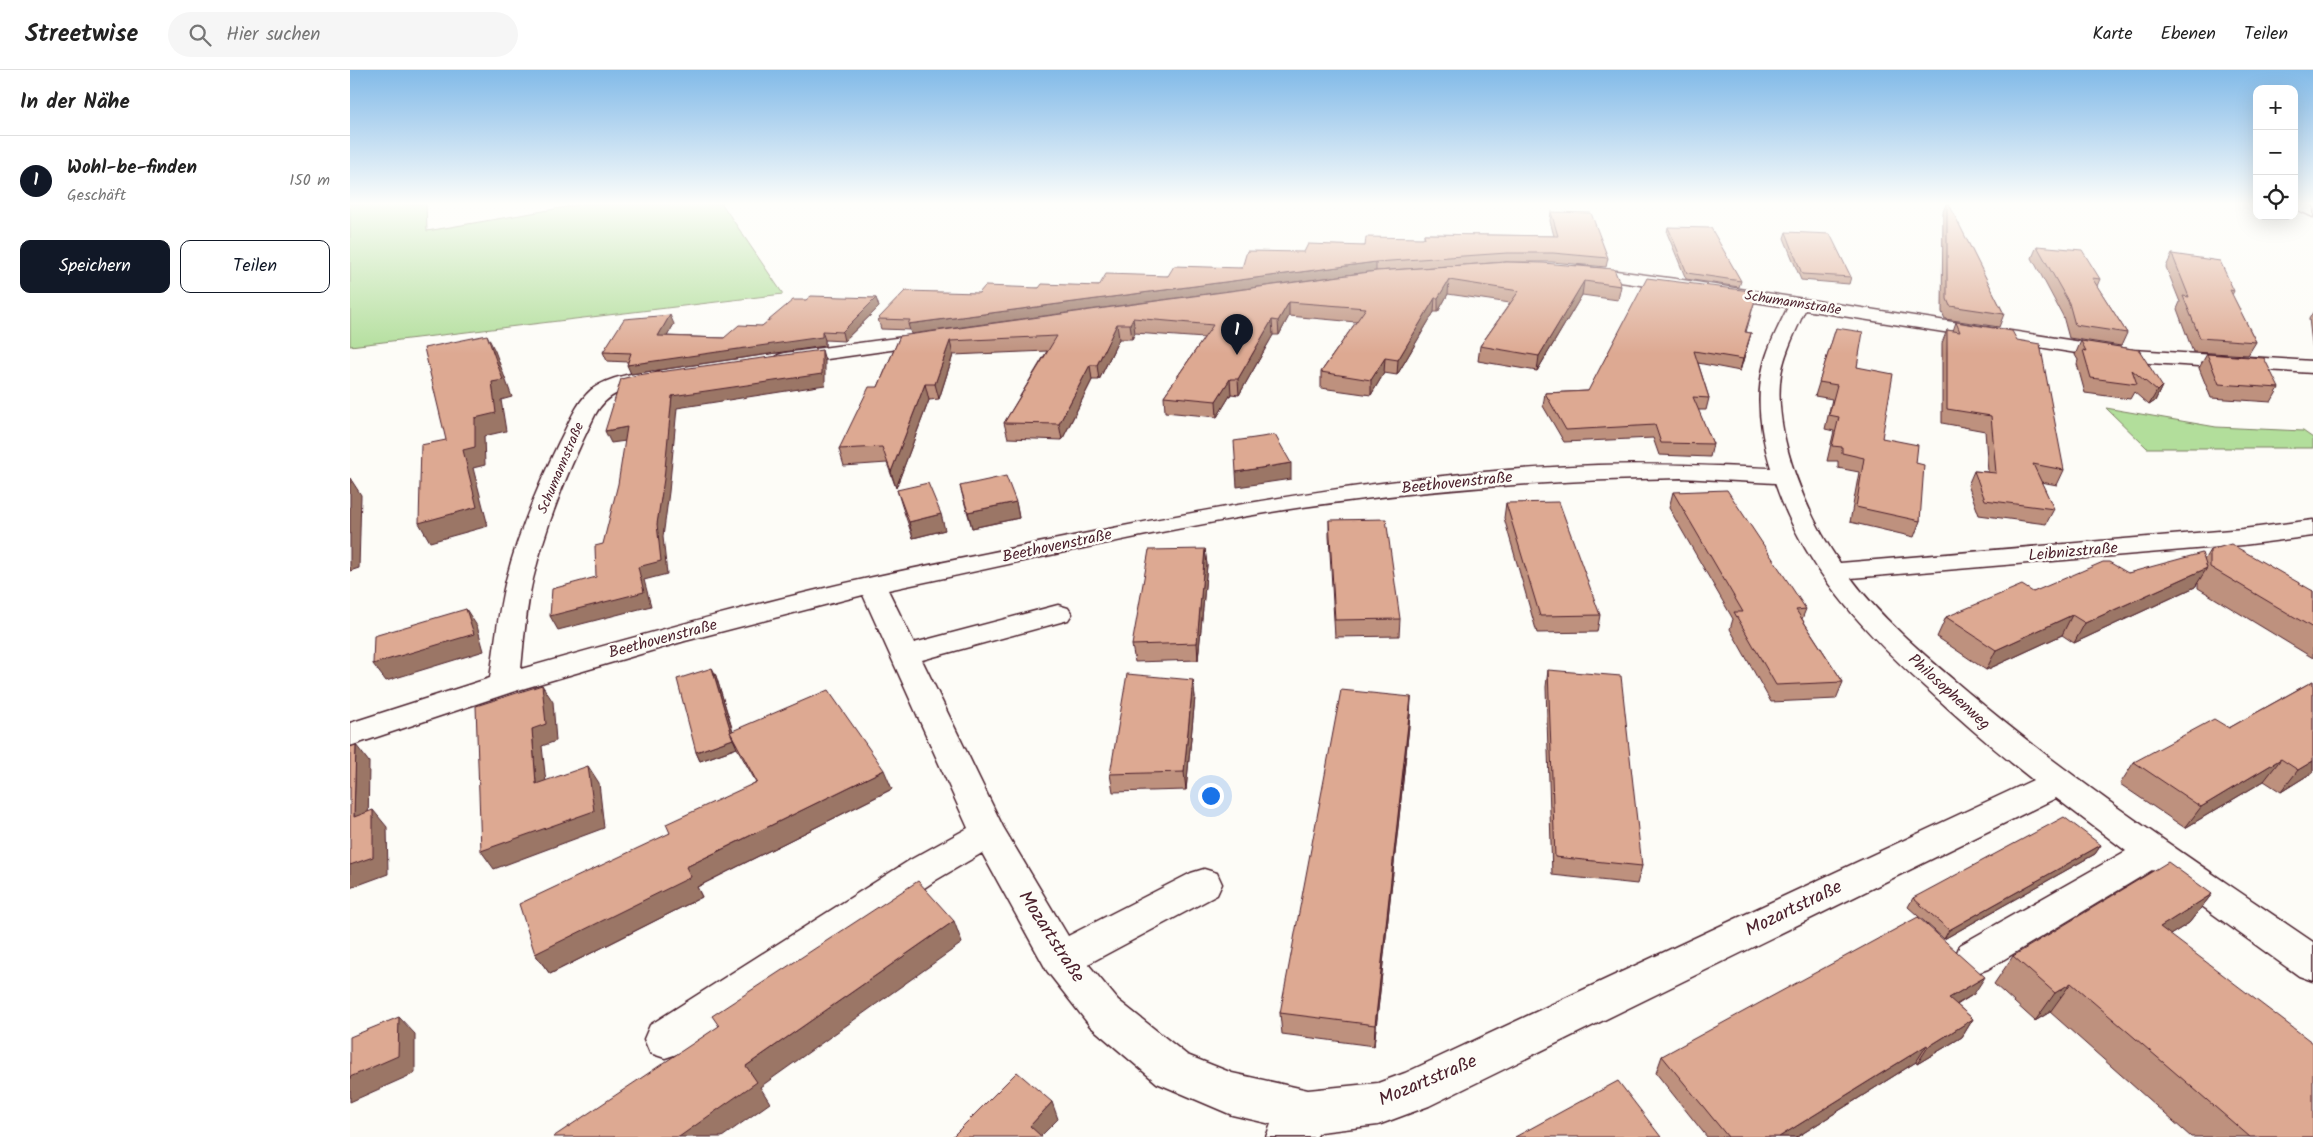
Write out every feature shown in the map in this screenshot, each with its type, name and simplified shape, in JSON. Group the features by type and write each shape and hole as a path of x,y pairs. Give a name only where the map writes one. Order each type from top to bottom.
{"street":[{"name":"Schumannstraße","path":"1561,270 1616,275 2133,356 2313,367"},
{"name":"Philosophenweg","path":"1798,304 1775,356 1770,385 1773,424 1784,476 1808,531 1832,572 1868,618 1990,729 2057,783 2313,964"},
{"path":"769,362 954,336"},
{"name":"Schumannstraße","path":"504,684 520,580 553,480 584,415 597,396 608,388 623,383 671,375"},
{"name":"Beethovenstraße","path":"350,735 504,684 677,634 872,585 1186,520 1320,498 1469,481 1599,472 1682,471 1784,476"},
{"name":"Leibnizstraße","path":"1832,572 2243,538 2313,528"},
{"name":"Mozartstraße","path":"872,585 988,833 1061,959 1104,1013 1172,1069 1298,1124 1378,1104 1414,1091 2057,783"},
{"path":"905,655 1058,614"},
{"path":"665,1039 924,870 988,833"},
{"path":"1974,957 2154,852"},
{"path":"1061,959 1204,884"}],"green space":[{"path":"350,254 756,254 783,294 350,346"},
{"path":"2106,408 2216,427 2303,431 2313,438 2313,448 2147,448"}],"building":[{"path":"1246,254 1495,254 1376,262 908,324 910,320 878,319 905,291 979,293 985,286 1039,288 1042,284 1099,286 1106,274 1168,276 1174,266 1242,268"},
{"path":"1562,254 1606,254 1608,258"},
{"path":"1679,254 1726,254 1741,281 1687,273"},
{"path":"1794,254 1840,254 1851,277 1802,274"},
{"path":"1947,254 1974,254 2004,314 1950,306 1947,299"},
{"path":"2041,254 2084,254 2100,279 2092,278 2127,333 2075,325 2069,303"},
{"path":"2172,254 2220,261 2234,291 2230,290 2256,342 2200,338 2183,296 2189,297"},
{"path":"1507,262 1614,269 1621,286 1584,281 1539,356 1480,346 1519,291 1449,280 1438,298 1435,298 1398,360 1385,358 1371,380 1321,372 1366,308 1289,302 1278,321 1272,320 1238,379 1230,379 1216,401 1164,396 1213,325 1133,318 1130,324 1117,324 1097,365 1090,365 1059,424 1004,423 1057,336 950,341 935,384 925,384 891,472 882,447 839,449 869,387 878,387 900,336 1377,271"},
{"path":"1647,278 1750,291 1755,300 1745,332 1751,333 1743,359 1694,351 1709,398 1693,397 1713,444 1661,443 1655,425 1566,430 1545,393 1588,391"},
{"path":"811,296 876,298 842,332 822,331 822,337 627,365 631,353 603,352 624,319 670,315 658,336 724,338 739,325 762,326 793,300 806,300"},
{"path":"1956,322 2012,331 2017,340 2040,344 2064,470 2033,464 2054,509 1985,500 1974,471 1996,473 1991,416 1947,409 1947,330 1960,332"},
{"path":"1836,328 1863,332 1857,367 1893,374 1882,438 1918,445 1916,463 1924,465 1920,521 1856,507 1864,458 1842,453 1842,447 1832,446 1839,417 1829,415 1837,385 1819,382"},
{"path":"487,335 503,380 492,382 496,413 475,418 475,447 463,450 477,507 419,523 421,445 446,440 424,348"},
{"path":"2081,341 2139,350 2162,386 2157,391 2132,370 2137,384 2091,378 2083,350 2086,351"},
{"path":"822,350 822,374 672,396 664,479 657,524 661,561 638,567 644,592 550,616 552,589 596,577 595,546 603,544 618,484 627,427 605,431 621,379 637,375"},
{"path":"2207,354 2264,358 2279,388 2219,384"},
{"path":"1275,435 1291,463 1236,472 1234,441"},
{"path":"1006,476 1016,502 968,512 960,486"},
{"path":"928,483 941,514 909,522 897,490"},
{"path":"1727,490 1806,609 1796,610 1843,682 1776,685 1734,612 1743,612 1673,492"},
{"path":"1559,502 1600,615 1540,616 1506,503"},
{"path":"1386,519 1400,619 1335,620 1329,520"},
{"path":"2231,544 2313,591 2313,628 2210,567 2210,550"},
{"path":"1205,549 1197,643 1132,645 1149,550"},
{"path":"2202,553 2207,568 2085,623 2072,615 1996,650 1946,617 2022,585 2033,592 2103,562 2109,562 2128,573"},
{"path":"466,609 474,634 373,664 374,636"},
{"path":"712,668 733,739 696,752 677,679"},
{"path":"1548,670 1621,676 1642,866 1555,857"},
{"path":"1127,674 1193,680 1184,772 1110,774"},
{"path":"2313,681 2313,761 2298,770 2281,759 2201,807 2134,762 2214,719 2229,728"},
{"path":"542,685 546,724 532,729 536,784 588,766 594,811 481,851 476,706"},
{"path":"828,690 884,770 686,867 691,877 535,954 519,904 670,833 666,824 757,782 730,732"},
{"path":"1341,690 1411,697 1375,1025 1280,1013"},
{"path":"356,745 354,817 373,810 373,857 350,865 350,747"},
{"path":"2064,817 2101,845 1949,930 1913,898"},
{"path":"2168,862 2212,894 2160,927 2313,1043 2313,1137 2250,1137 2071,983 2055,993 2013,956"},
{"path":"918,881 954,921 746,1066 757,1082 679,1137 553,1137 719,1026 712,1016"},
{"path":"1918,917 1985,977 1949,998 1973,1019 1928,1047 1927,1045 1779,1137 1728,1137 1662,1056"},
{"path":"399,1017 398,1056 350,1077 350,1037"},
{"path":"1017,1072 1052,1102 1030,1126 1042,1137 952,1137"},
{"path":"1618,1081 1661,1137 1515,1137"}],"place":[{"name":"Wohl-be-finden","path":"1237,355"}]}
